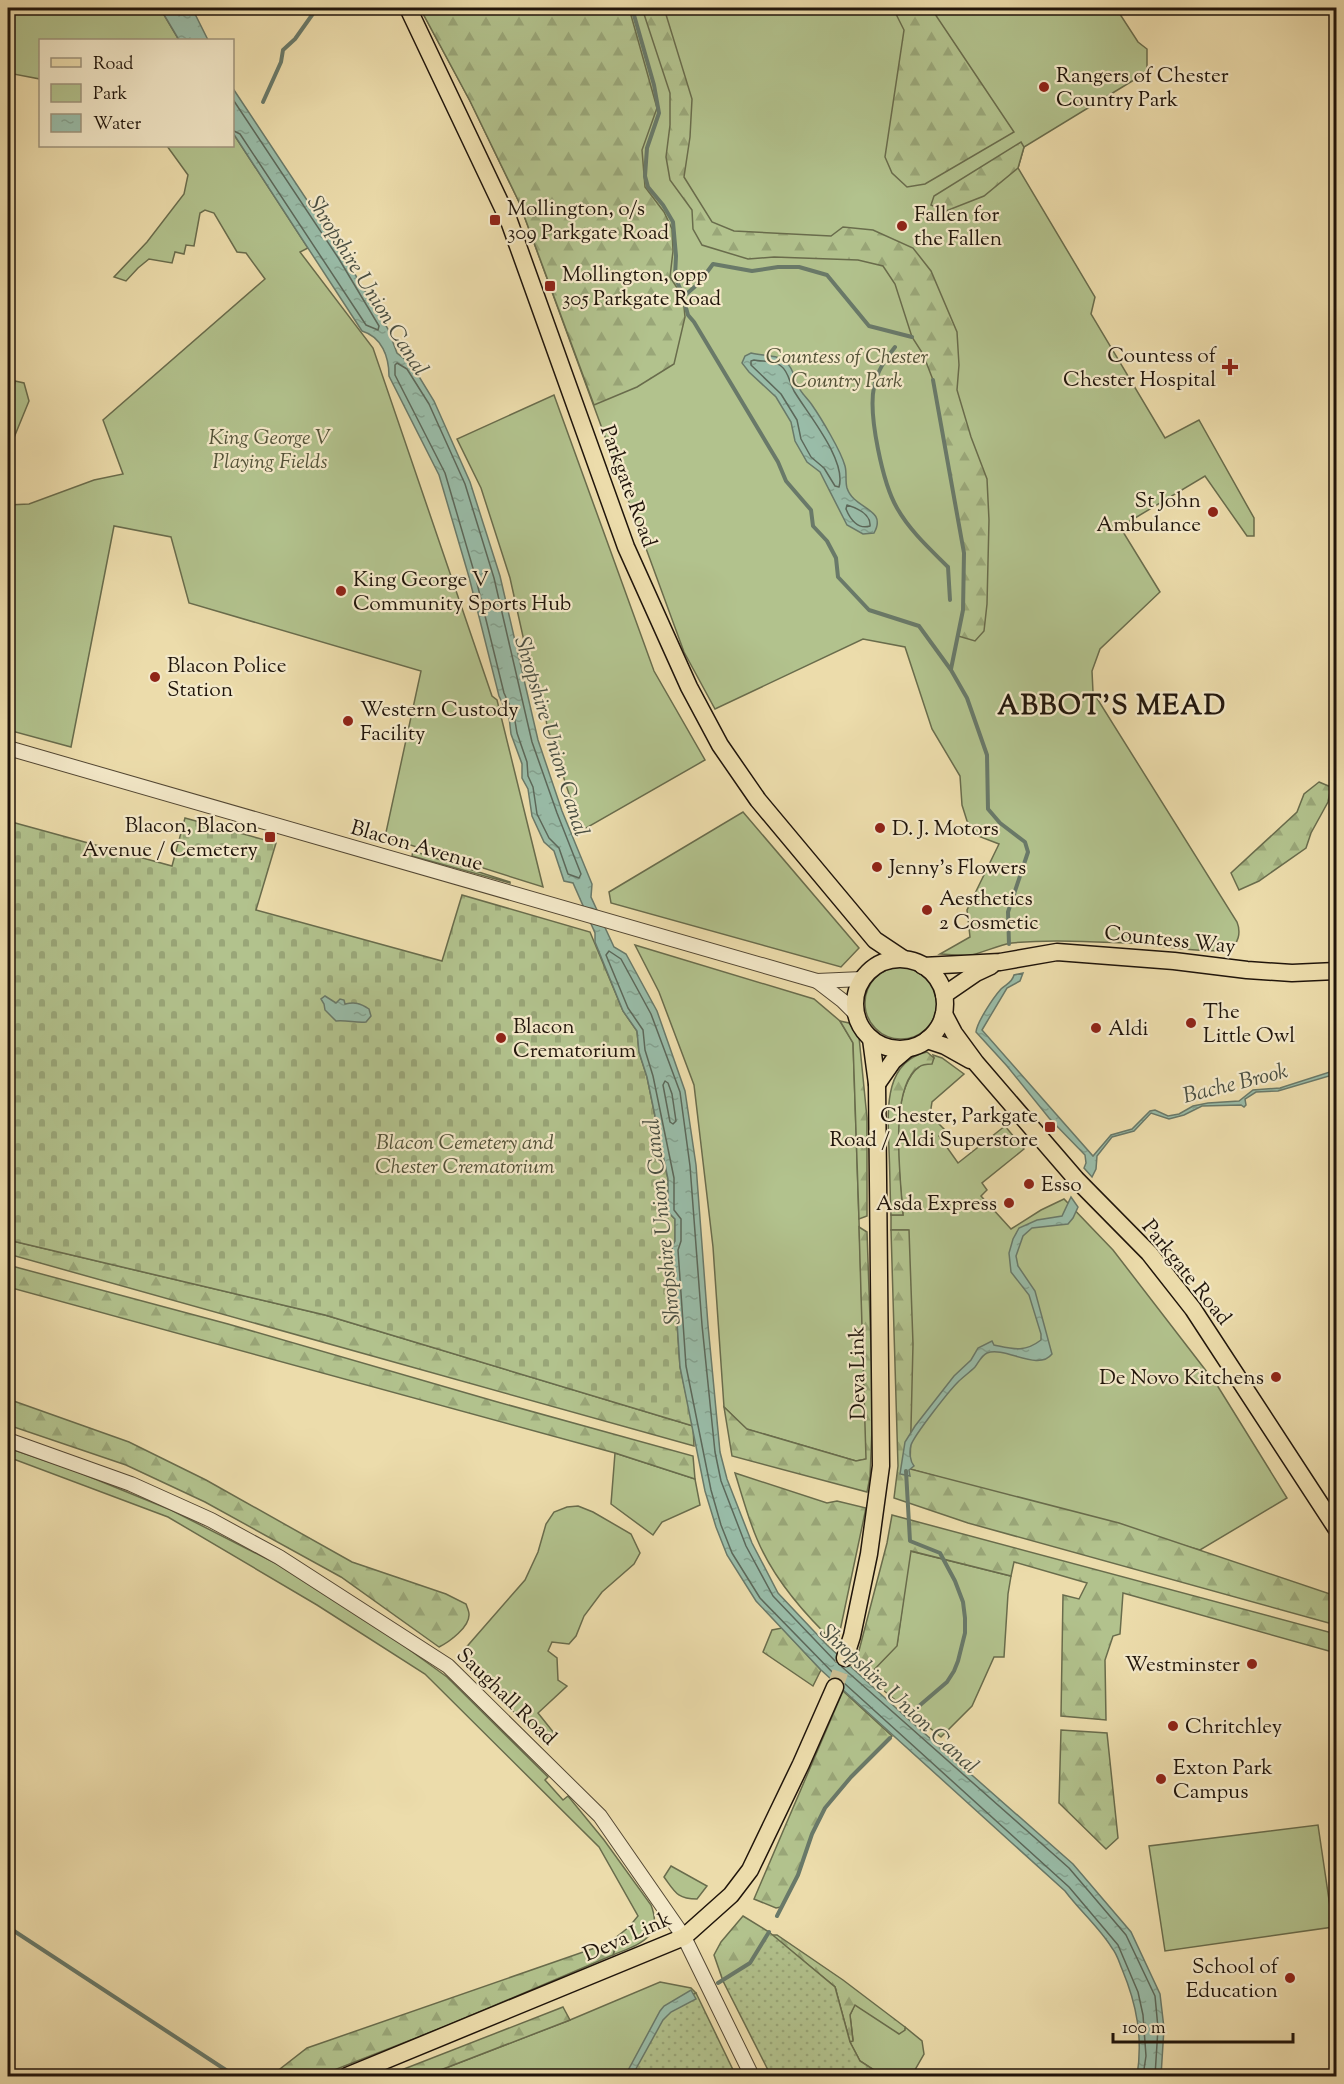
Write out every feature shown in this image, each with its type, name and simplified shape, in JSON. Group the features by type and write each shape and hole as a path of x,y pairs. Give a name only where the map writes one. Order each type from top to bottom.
{"main road":[{"name":"Parkgate Road","path":"408,8 508,221 626,547 689,687 720,745 758,800 875,940 902,958"},
{"path":"875,940 876,966"},
{"name":"Countess Way","path":"923,966 1000,962 1057,952 1163,960 1281,973 1336,971"},
{"path":"902,958 923,966 936,979 944,995 944,1014 935,1033 918,1046 907,1049 888,1048 871,1040 861,1028 855,1013 857,989 862,979 876,966 902,958"},
{"name":"Countess Way","path":"944,995 976,973 1000,962"},
{"name":"Parkgate Road","path":"944,1014 954,1033 976,1063 1076,1179 1149,1253 1193,1309 1336,1528"},
{"name":"Deva Link","path":"844,1658 852,1636 869,1554 881,1466 877,1084 871,1040"},
{"name":"Parkgate Road","path":"927,1040 945,1046 976,1063"},
{"path":"877,1084 893,1061 907,1049"},
{"name":"Deva Link","path":"347,2076 684,1938 731,1895 750,1870 835,1687"}],"street":[{"name":"Blacon Avenue","path":"8,748 817,981 862,979"},
{"name":"Blacon Avenue","path":"817,981 855,1013"},
{"name":"Saughall Road","path":"8,1440 131,1484 211,1520 279,1557 448,1666 600,1816 684,1938 752,2076"}],"green space":[{"path":"8,8 160,8 178,39 39,39 39,79 8,73"},
{"name":"Countess of Chester Country Park","path":"420,8 1116,8 1138,42 1147,49 1147,72 1024,147 1018,168 1095,297 1091,314 1165,438 1199,420 1254,518 1254,536 1247,536 1205,476 1120,527 1160,592 1100,649 1092,671 1093,692 1237,922 1239,930 1235,945 1220,951 1208,951 1131,943 1041,941 1007,944 968,956 940,954 970,937 967,910 999,844 978,836 967,821 962,805 960,776 932,729 905,647 863,639 715,709 684,652 519,202 470,101"},
{"path":"420,8 629,8 657,108 642,150 645,187 664,212 672,229 673,251 670,277 683,297 685,317 674,364 637,387 594,405 519,202 470,101"},
{"path":"642,8 664,8 692,99 690,137 684,177 712,222 734,231 831,236 843,227 873,230 913,248 931,271 957,332 959,365 957,390 987,479 989,520 987,604 984,631 975,641 958,636 963,610 964,553 933,380 923,354 912,337 895,284 883,266 858,260 774,257 748,259 702,245 693,229 692,210 670,180 666,157 670,125 670,93"},
{"path":"893,8 931,8 1014,132 925,184 907,187 892,173 885,157 904,30"},
{"name":"King George V Playing Fields","path":"234,135 308,248 300,252 373,348 492,696 497,700 543,887 385,837 421,671 189,603 171,537 114,526 71,747 8,730 8,505 29,504 94,480 123,474 103,420 265,279 246,253 237,252 214,213 205,210 200,213 194,246 186,245 184,254 175,252 172,263 149,259 126,281 114,277 147,242 184,194 188,175 168,147 234,147"},
{"path":"1021,142 1024,147 1018,168 984,196 946,211 931,205 934,196"},
{"path":"15,381 24,383 29,401 13,440 8,436 8,419"},
{"path":"554,395 654,671 705,760 581,831 547,726 510,578 481,488 457,439"},
{"path":"1319,782 1331,787 1328,802 1311,833 1306,848 1259,881 1239,890 1231,873 1297,812 1304,794"},
{"path":"743,812 859,948 841,967 611,903 609,892"},
{"name":"Blacon Cemetery and Chester Crematorium","path":"185,818 276,843 256,910 442,961 462,895 590,932 623,1011 637,1031 639,1052 647,1077 668,1179 668,1212 675,1219 675,1241 672,1247 680,1367 693,1426 325,1315 8,1240 8,821 172,866"},
{"path":"413,851 510,882 510,883 412,856"},
{"path":"635,945 814,999 840,1021 853,1042 867,1459 856,1461 746,1429 724,1407 713,1247 694,1085 659,992"},
{"path":"901,967 921,973 931,983 937,1003 931,1023 921,1033 901,1039 881,1033 871,1023 865,1003 871,983 881,973"},
{"path":"840,1021 849,1023 859,1037 867,1118 867,1216 859,1219 853,1043"},
{"path":"927,1052 934,1058 932,1064 919,1067 909,1078 903,1094 899,1159 903,1215 891,1215 888,1121 891,1091 902,1066 912,1058"},
{"path":"933,1055 942,1058 964,1074 932,1102 930,1115 945,1130 939,1136 958,1163 1005,1126 1024,1149 982,1183 987,1190 981,1196 1011,1229 1064,1199 1113,1250 1217,1385 1287,1498 1200,1550 910,1469 908,1230 891,1230 891,1215 903,1215 898,1162 900,1105 912,1074 919,1066 934,1058"},
{"path":"859,1227 867,1232 873,1405 870,1477 867,1492 732,1456 724,1407 747,1429 856,1461 866,1459"},
{"path":"891,1230 909,1230 913,1344 910,1469 1119,1523 1336,1596 1336,1625 968,1523 894,1498 898,1466"},
{"path":"8,1240 325,1315 693,1426 694,1446 8,1254"},
{"path":"8,1265 228,1324 693,1456 695,1479 615,1453 8,1287"},
{"path":"8,1399 129,1442 206,1480 352,1562 446,1594 466,1604 469,1614 466,1624 453,1638 439,1647 341,1577 205,1502 126,1465 8,1425"},
{"path":"8,1448 73,1470 171,1510 279,1565 400,1643 447,1677 548,1777 545,1780 563,1800 568,1796 604,1840 651,1905 654,1916 652,1932 640,1943 613,1955 616,1945 609,1943 629,1927 638,1916 599,1847 425,1674 317,1605 168,1517 8,1457"},
{"path":"615,1453 695,1479 700,1505 662,1522 653,1535 611,1504"},
{"path":"735,1473 827,1503 837,1501 866,1508 837,1645 813,1622 772,1569 754,1531"},
{"path":"578,1506 631,1534 640,1553 634,1564 602,1592 584,1616 576,1636 569,1644 552,1642 548,1651 557,1658 558,1680 567,1686 538,1713 554,1733 547,1743 468,1669 463,1651 525,1580 538,1552 546,1524 554,1512"},
{"path":"892,1515 1336,1634 1336,1653 1123,1593 1120,1634 1113,1636 1105,1660 1106,1720 1061,1716 1063,1595 1079,1599 1087,1583 1014,1562 1011,1576 911,1551 897,1646 867,1677 855,1666 887,1543"},
{"path":"910,1551 1011,1576 1004,1657 994,1657 972,1706 941,1737 867,1677 897,1645"},
{"path":"782,1628 821,1670 813,1686 763,1652 772,1630"},
{"path":"843,1691 892,1736 851,1777 825,1808 812,1834 798,1875 781,1907 776,1908 754,1899"},
{"path":"1061,1730 1107,1733 1118,1838 1106,1849 1059,1803"},
{"path":"1318,1825 1333,1927 1165,1951 1149,1846"},
{"path":"671,1866 707,1886 697,1899 685,1898 671,1887 664,1877"},
{"path":"743,1916 769,1932 750,1963 723,1981 714,1955 721,1942"},
{"path":"769,1932 835,1987 850,2042 860,2061 883,2076 771,2076 723,1981 750,1963"},
{"path":"772,1935 777,1935 843,1980 905,2027 905,2030 899,2034 855,2005 850,2015 853,2041 850,2042 835,1987"},
{"path":"609,1943 616,1944 613,1955 444,2027 319,2076 271,2076 307,2048"},
{"path":"660,1982 691,1988 696,1993 679,2001 627,2076 425,2076 570,2020"},
{"path":"696,1993 736,2076 627,2076 663,2011"},
{"path":"855,2004 899,2033 905,2027 922,2041 924,2054 912,2075 883,2076 860,2061 850,2042 853,2040 850,2015"},
{"path":"563,2007 570,2020 425,2076 386,2076"}],"water":[{"path":"160,8 192,8 208,39 178,39"},
{"path":"234,90 344,256 388,329 397,353 412,365 434,401 470,482 500,576 538,740 562,811 592,884 591,897 614,947 626,954 657,1011 685,1091 696,1165 720,1452 727,1479 752,1543 778,1593 827,1645 1073,1864 1131,1932 1160,1994 1164,2028 1161,2076 1137,2076 1139,2035 1135,2009 1117,1955 1101,1933 1065,1891 821,1670 756,1601 727,1555 705,1491 680,1367 672,1247 675,1241 675,1219 668,1212 668,1179 647,1077 639,1052 637,1031 623,1011 595,942 595,933 573,883 564,881 554,851 544,842 532,816 528,789 522,778 522,764 511,734 509,717 499,696 469,577 439,475 389,376 388,362 383,349 375,338 362,331 234,135"},
{"path":"751,353 778,358 791,368 799,389 812,405 839,452 845,466 847,488 856,501 877,519 874,533 863,534 847,525 820,472 807,462 795,441 791,422 776,397 742,363 745,356"},
{"path":"1023,973 1020,981 1007,988 982,1030 1093,1156 1111,1135 1132,1129 1150,1111 1155,1110 1168,1116 1179,1114 1193,1106 1239,1101 1253,1090 1280,1088 1336,1070 1336,1074 1278,1091 1256,1092 1245,1099 1244,1107 1241,1105 1202,1106 1169,1119 1151,1113 1134,1131 1112,1137 1097,1156 1096,1169 1092,1177 1084,1168 1085,1155 1049,1118 976,1032 982,1016 1001,989 1010,982 1014,975"},
{"path":"325,996 336,1003 340,999 344,1000 345,1004 363,1005 369,1009 371,1016 366,1022 336,1021 325,1010 321,999"},
{"path":"1071,1197 1078,1207 1068,1224 1032,1228 1023,1236 1016,1256 1018,1266 1035,1291 1052,1354 1046,1359 1030,1360 1003,1353 985,1354 947,1394 914,1440 910,1453 914,1466 909,1470 910,1476 900,1474 905,1442 915,1426 954,1376 971,1360 978,1348 992,1341 994,1345 1013,1349 1024,1348 1041,1340 1029,1295 1011,1272 1009,1253 1019,1228 1037,1220 1062,1216"},
{"path":"691,1990 696,1999 671,2012 663,2020 632,2076 625,2076 660,2011 664,2006"}],"waterway":[{"path":"263,102 281,62 283,50 295,39 317,8"},
{"path":"632,8 654,85 659,113 647,148 645,176 648,187 673,222 675,277 688,315 778,462 786,481 811,510 813,526 827,541 836,558 838,577 869,610 919,626 951,670 967,698 987,755 988,809 1000,823 1025,842 1028,852 1008,912 1009,944"},
{"path":"683,297 699,283 713,264 752,271 799,267 827,275 869,326 912,337"},
{"path":"895,347 882,366 874,387 873,414 878,449 887,483 897,508 914,532 948,567 950,600"},
{"path":"933,380 964,553 963,610 951,669"},
{"name":"Shropshire Union Canal","path":"906,1471 910,1541 940,1553 955,1581 963,1602 965,1618 965,1633 954,1671 947,1682 912,1712"},
{"path":"777,1916 798,1875 812,1834 825,1808 851,1777 890,1738"},
{"path":"8,1927 235,2076"},
{"path":"718,1983 750,1963 769,1932"}],"tunnel":[{"path":"835,1687 845,1658"}],"place":[{"name":"Rangers of Chester Country Park","path":"1044,87"},
{"name":"Mollington, o/s 309 Parkgate Road","path":"495,220"},
{"name":"Fallen for the Fallen","path":"902,226"},
{"name":"Mollington, opp 305 Parkgate Road","path":"550,286"},
{"name":"Countess of Chester Hospital","path":"1230,367"},
{"name":"St John Ambulance","path":"1213,512"},
{"name":"King George V Community Sports Hub","path":"341,591"},
{"name":"Blacon Police Station","path":"155,677"},
{"name":"Western Custody Facility","path":"348,721"},
{"name":"D. J. Motors","path":"880,828"},
{"name":"Blacon, Blacon Avenue / Cemetery","path":"270,837"},
{"name":"Jenny's Flowers","path":"877,867"},
{"name":"Aesthetics 2 Cosmetic","path":"927,910"},
{"name":"The Little Owl","path":"1191,1023"},
{"name":"Aldi","path":"1096,1028"},
{"name":"Blacon Crematorium","path":"501,1038"},
{"name":"Chester, Parkgate Road / Aldi Superstore","path":"1050,1127"},
{"name":"Esso","path":"1029,1184"},
{"name":"Asda Express","path":"1009,1203"},
{"name":"De Novo Kitchens","path":"1276,1377"},
{"name":"Westminster","path":"1252,1664"},
{"name":"Chritchley","path":"1173,1726"},
{"name":"Exton Park Campus","path":"1161,1779"},
{"name":"School of Education","path":"1290,1978"}],"district":[{"name":"ABBOT'S MEAD","path":"1112,705"}],"water label":[{"name":"Bache Brook","path":"1235,1082"}]}
